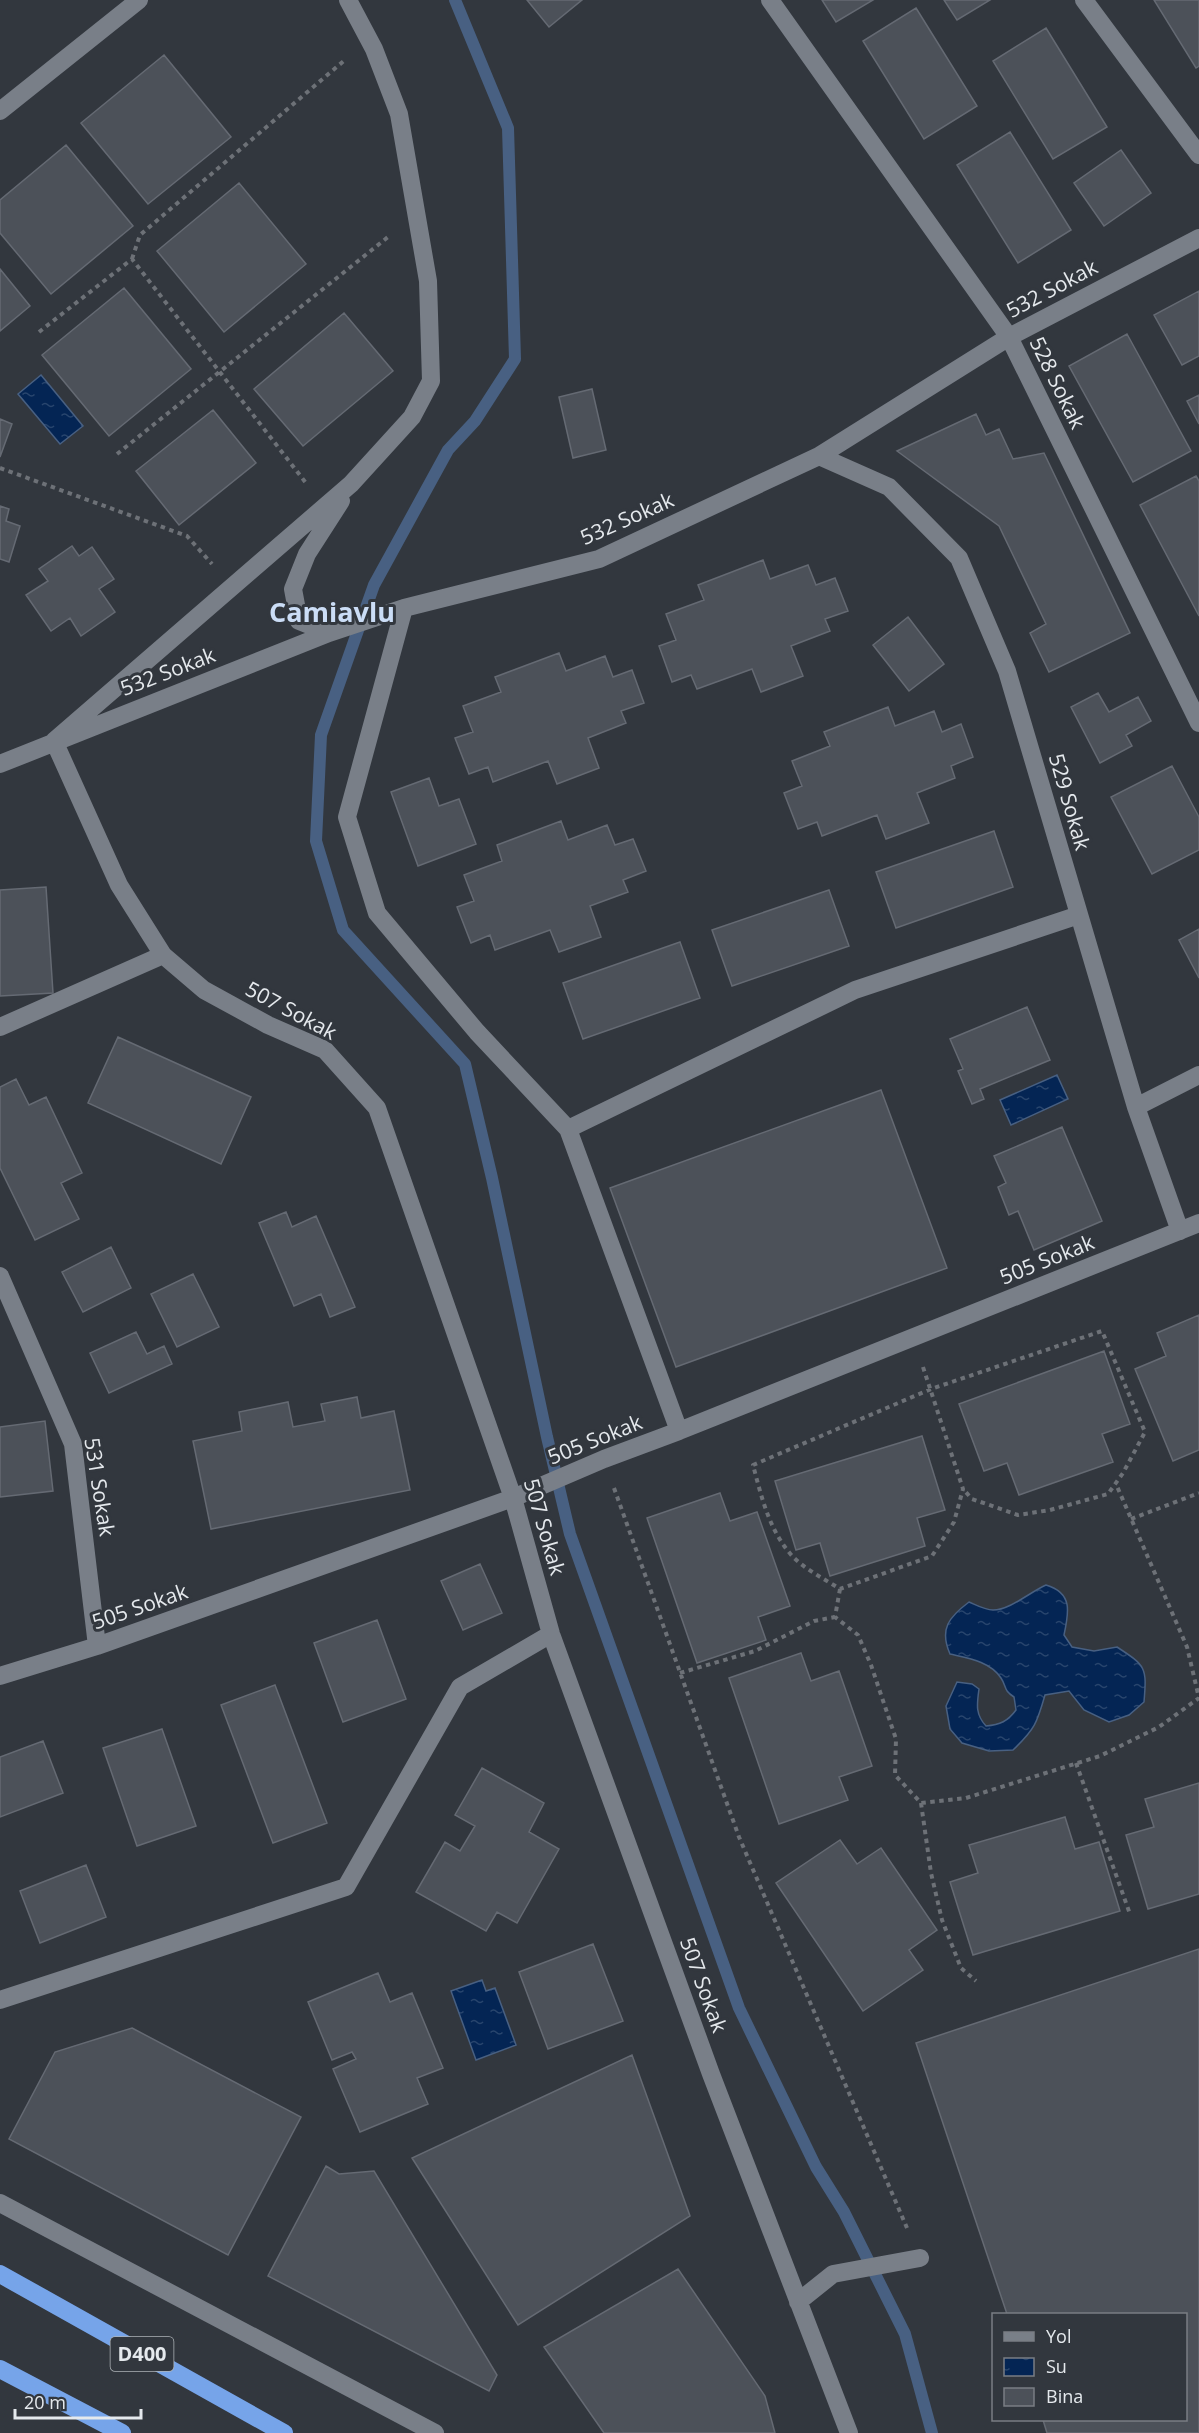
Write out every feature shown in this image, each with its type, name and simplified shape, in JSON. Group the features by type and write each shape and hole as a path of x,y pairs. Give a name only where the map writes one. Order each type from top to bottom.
{"highway":[{"name":"D400","path":"0,2274 284,2433"},
{"path":"0,2369 122,2433"},
{"path":"35,2387 105,2433"}],"street":[{"path":"0,111 139,0"},
{"path":"54,741 351,484 412,417 431,381 428,281 399,114 369,39 348,0"},
{"name":"528 Sokak","path":"770,0 1009,337 1199,723"},
{"path":"1084,0 1199,155"},
{"name":"532 Sokak","path":"0,764 329,633 404,608 599,560 819,456 1009,337 1199,238"},
{"name":"529 Sokak","path":"819,456 889,487 959,558 1007,671 1136,1107 1180,1231"},
{"path":"329,633 299,621 293,589 307,554 351,484"},
{"path":"404,608 347,817 377,914 477,1032 568,1129 679,1431"},
{"name":"507 Sokak","path":"54,741 119,885 163,955 204,990 268,1024 325,1050 377,1108 513,1498 551,1634 711,2074 849,2433"},
{"path":"568,1129 855,990 1079,915"},
{"path":"0,1028 163,955"},
{"path":"1136,1107 1199,1075"},
{"name":"505 Sokak","path":"0,1676 97,1646 513,1498 604,1459 914,1338 1199,1223"},
{"name":"531 Sokak","path":"0,1276 73,1444 97,1646"},
{"path":"0,2000 346,1887 460,1687 551,1634"},
{"path":"0,2203 435,2433"},
{"path":"798,2302 833,2274 920,2258"}],"path":[{"path":"39,332 132,259 140,234 369,39"},
{"path":"117,454 411,218 416,210"},
{"path":"132,259 326,507"},
{"path":"0,468 187,536 232,587"},
{"path":"840,1589 788,1551 765,1509 753,1466 931,1389 1102,1331 1145,1432 1116,1483 1107,1494 1050,1510 1018,1515 972,1499 963,1489 931,1389 914,1338"},
{"path":"604,1459 739,1837 920,2258"},
{"path":"921,1803 966,1798 1100,1756 1159,1727 1199,1698 1196,1677 1187,1647 1116,1483"},
{"path":"840,1589 885,1575 932,1556 954,1522 963,1489"},
{"path":"1131,1519 1199,1493"},
{"path":"835,1617 840,1589"},
{"path":"680,1673 755,1651 814,1621 835,1617 858,1635 872,1665 896,1739 895,1775 921,1803 931,1873 942,1920 961,1968 976,1981"},
{"path":"1076,1763 1130,1914"}],"water":[{"path":"41,375 83,426 60,444 18,394"},
{"path":"1057,1075 1068,1099 1011,1125 1000,1100"},
{"path":"1046,1585 1061,1593 1065,1598 1068,1611 1064,1635 1072,1647 1094,1651 1117,1647 1139,1664 1145,1681 1144,1702 1129,1715 1109,1722 1084,1710 1069,1691 1045,1695 1034,1725 1013,1750 989,1751 962,1743 950,1729 946,1706 957,1682 972,1684 979,1689 978,1713 986,1726 1003,1722 1016,1710 1014,1697 996,1672 978,1661 950,1654 946,1631 951,1618 969,1602 987,1609 1000,1609"},
{"path":"482,1980 486,1991 495,1988 516,2045 476,2060 451,1991"}],"building":[{"path":"527,0 582,0 549,27"},
{"path":"822,0 873,0 836,22"},
{"path":"944,0 990,0 957,20"},
{"path":"1154,0 1199,0 1199,66 1196,68"},
{"path":"916,8 977,106 924,139 863,41"},
{"path":"1046,28 1107,127 1053,159 993,61"},
{"path":"164,55 231,137 148,204 81,123"},
{"path":"1010,132 1071,230 1018,263 957,165"},
{"path":"66,145 133,226 51,294 0,233 0,200"},
{"path":"1121,150 1151,193 1104,226 1074,183"},
{"path":"239,183 306,264 224,332 157,251"},
{"path":"0,269 30,306 0,331"},
{"path":"124,288 191,369 109,436 42,355"},
{"path":"1199,291 1199,356 1182,365 1154,315"},
{"path":"344,313 393,371 303,446 254,389"},
{"path":"1127,334 1191,451 1133,482 1069,366"},
{"path":"592,389 606,450 573,458 559,397"},
{"path":"1199,395 1199,424 1187,401"},
{"path":"213,410 256,463 179,525 136,471"},
{"path":"976,414 986,435 999,429 1013,459 1044,453 1130,633 1049,672 1030,633 1046,624 999,526 897,451"},
{"path":"0,419 12,424 0,457"},
{"path":"1196,476 1199,481 1199,616 1140,505"},
{"path":"0,506 9,509 6,521 20,526 9,562 0,559"},
{"path":"72,546 79,556 92,547 114,579 99,589 115,612 81,636 70,618 51,631 26,595 48,581 39,569"},
{"path":"763,560 770,579 808,565 816,585 835,578 848,611 825,619 830,631 791,646 803,676 761,692 752,669 697,689 691,675 672,682 659,646 676,640 666,614 704,600 698,585"},
{"path":"908,617 944,664 909,691 873,645"},
{"path":"559,653 566,671 605,656 613,677 632,670 644,703 621,711 626,723 588,738 599,768 557,784 548,761 493,782 488,767 469,774 455,738 473,732 463,706 501,692 495,677"},
{"path":"1098,693 1109,712 1138,697 1151,721 1126,735 1132,746 1100,763 1071,707"},
{"path":"888,707 895,726 934,711 942,732 961,724 973,757 951,766 955,778 917,793 929,823 886,839 877,815 822,836 817,822 798,829 784,793 802,786 792,761 830,746 824,732"},
{"path":"1172,766 1199,817 1199,850 1152,874 1111,797"},
{"path":"429,778 439,806 459,799 476,844 418,866 391,792"},
{"path":"561,821 568,840 607,825 615,845 633,839 646,871 623,880 628,892 590,906 601,937 559,952 550,930 495,950 490,935 471,943 457,907 474,901 464,875 502,861 497,845"},
{"path":"994,831 1013,887 896,928 876,872"},
{"path":"46,887 53,993 0,996 0,890"},
{"path":"829,890 849,946 732,986 712,930"},
{"path":"1199,929 1199,978 1179,940"},
{"path":"680,942 700,998 583,1039 563,983"},
{"path":"1027,1007 1050,1060 980,1089 984,1099 972,1104 958,1071 963,1069 950,1039"},
{"path":"118,1037 251,1097 221,1164 88,1103"},
{"path":"16,1079 29,1105 46,1097 82,1173 61,1183 79,1219 35,1240 0,1168 0,1087"},
{"path":"881,1090 947,1268 676,1367 610,1188"},
{"path":"1062,1127 1102,1221 1034,1250 1018,1211 1009,1215 998,1187 1006,1183 994,1156"},
{"path":"286,1212 292,1227 316,1216 355,1307 330,1317 321,1294 294,1306 259,1223"},
{"path":"111,1247 131,1288 83,1312 62,1272"},
{"path":"193,1274 219,1327 177,1347 151,1294"},
{"path":"1199,1315 1199,1450 1173,1461 1135,1369 1166,1356 1157,1333"},
{"path":"136,1332 147,1354 164,1346 172,1364 109,1393 90,1353"},
{"path":"1104,1351 1130,1424 1102,1434 1113,1462 1019,1495 1007,1463 984,1471 959,1404"},
{"path":"357,1397 361,1418 394,1411 410,1490 211,1529 193,1441 242,1431 239,1412 288,1402 293,1427 325,1421 321,1404"},
{"path":"45,1421 53,1491 0,1497 0,1427"},
{"path":"922,1436 945,1510 917,1518 925,1546 830,1576 820,1543 796,1550 775,1481"},
{"path":"720,1493 730,1521 757,1512 790,1606 758,1617 766,1640 697,1663 647,1518"},
{"path":"480,1564 502,1613 463,1630 441,1581"},
{"path":"377,1620 406,1699 343,1722 314,1643"},
{"path":"801,1653 811,1681 839,1671 872,1766 839,1777 848,1800 779,1824 729,1678"},
{"path":"275,1685 327,1823 273,1843 221,1705"},
{"path":"162,1729 196,1826 137,1846 103,1748"},
{"path":"43,1741 63,1793 0,1817 0,1757"},
{"path":"482,1768 544,1803 529,1832 559,1849 517,1923 497,1912 486,1931 416,1892 445,1842 460,1851 475,1826 455,1815"},
{"path":"1199,1783 1199,1894 1148,1909 1126,1835 1154,1827 1145,1799"},
{"path":"1065,1817 1075,1849 1099,1842 1120,1911 973,1955 950,1882 978,1873 969,1845"},
{"path":"840,1840 857,1864 881,1848 937,1930 909,1950 923,1970 863,2011 776,1883"},
{"path":"86,1865 106,1917 40,1943 20,1891"},
{"path":"593,1944 623,2021 548,2049 519,1972"},
{"path":"1199,1949 1199,2433 1047,2433 1043,2421 1187,2421 1187,2313 1007,2313 916,2043"},
{"path":"378,1973 390,2002 412,1993 443,2068 417,2078 428,2104 360,2132 333,2069 356,2059 352,2052 332,2060 308,2002"},
{"path":"132,2028 301,2117 228,2255 9,2139 55,2052"},
{"path":"632,2055 690,2216 518,2325 412,2158"},
{"path":"326,2166 339,2174 374,2171 497,2375 489,2391 268,2276"},
{"path":"678,2269 765,2396 775,2433 604,2433 544,2347"}],"waterway":[{"path":"455,0 508,128 515,359 475,421 448,450 374,585 321,735 316,841 343,930 465,1064 570,1534 739,2008 816,2167 844,2212 905,2334 932,2433"}],"district":[{"name":"Camiavlu","path":"332,613"}]}
